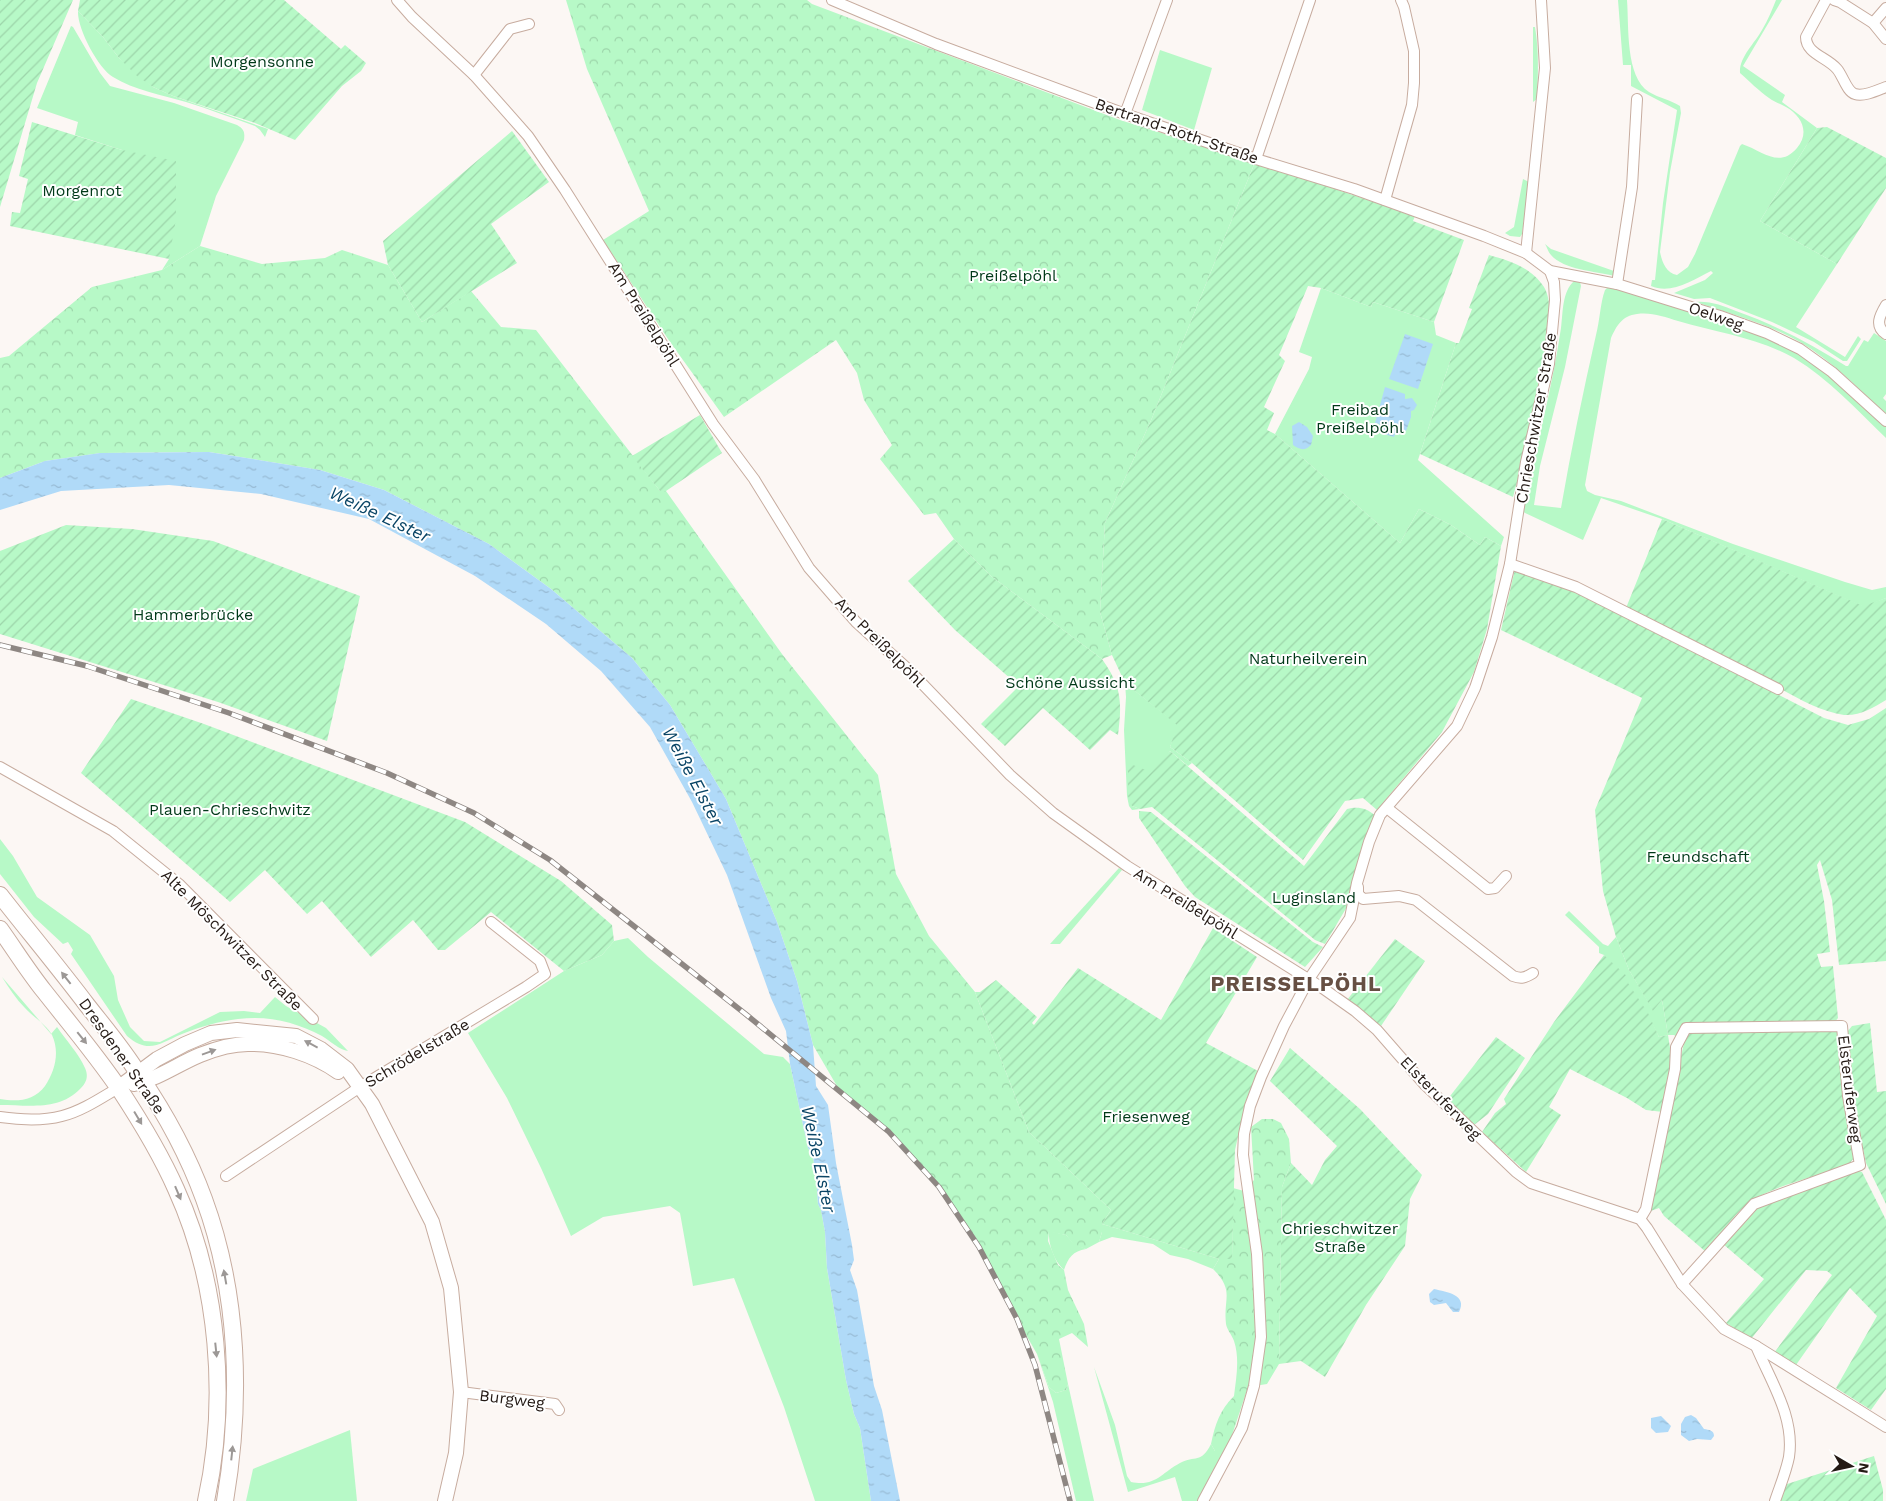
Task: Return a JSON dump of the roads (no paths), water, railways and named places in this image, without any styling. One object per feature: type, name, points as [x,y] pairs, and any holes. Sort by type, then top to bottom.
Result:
[{"type":"main road","name":"Dresdener Straße","points":[[0,895],[116,1040],[141,1077],[166,1118],[191,1167],[209,1215],[222,1264],[231,1324],[236,1399],[234,1432],[225,1501]]},
{"type":"main road","points":[[0,930],[42,990],[92,1051],[118,1088],[156,1149],[177,1190],[192,1230],[209,1300],[217,1367],[218,1401],[214,1452],[206,1501]]},
{"type":"main road","points":[[118,1088],[141,1077],[162,1056],[211,1033],[237,1030],[296,1036],[321,1049],[347,1069],[372,1104],[432,1222],[452,1288],[462,1392],[456,1453],[445,1501]]},
{"type":"street","name":"Bertrand-Roth-Straße","points":[[832,0],[936,44],[1125,114],[1385,200],[1526,253]]},
{"type":"street","points":[[1125,114],[1167,0]]},
{"type":"street","points":[[1256,158],[1310,0]]},
{"type":"street","points":[[1385,200],[1412,105],[1414,83],[1414,51],[1401,0]]},
{"type":"street","points":[[1526,253],[1545,68],[1541,0]]},
{"type":"street","points":[[1826,0],[1806,37],[1806,44],[1838,70],[1851,92],[1863,94],[1886,87]]},
{"type":"street","points":[[1834,0],[1873,23],[1886,39]]},
{"type":"street","name":"Am Preißelpöhl","points":[[403,2],[412,17],[474,75],[528,136],[570,198],[714,424],[754,479],[809,568],[856,622],[910,671],[1010,775],[1053,813],[1127,866],[1309,979]]},
{"type":"street","points":[[1873,23],[1886,8]]},
{"type":"street","points":[[474,75],[510,29],[529,24]]},
{"type":"street","points":[[1617,284],[1632,187],[1638,99]]},
{"type":"street","name":"Oelweg","points":[[1526,253],[1550,271],[1617,284],[1720,316],[1800,348],[1832,372],[1886,421]]},
{"type":"street","name":"Chrieschwitzer Straße","points":[[1203,1501],[1242,1428],[1254,1386],[1261,1337],[1257,1254],[1243,1155],[1244,1134],[1250,1106],[1284,1026],[1309,979],[1350,918],[1369,842],[1380,815],[1457,726],[1475,688],[1492,638],[1510,564],[1526,462],[1549,364],[1555,300],[1554,282],[1550,271]]},
{"type":"street","points":[[1886,305],[1878,318],[1879,326],[1886,334]]},
{"type":"street","points":[[1510,564],[1576,587],[1778,689]]},
{"type":"street","name":"Alte Möschwitzer Straße","points":[[0,767],[113,831],[180,885],[312,1019]]},
{"type":"street","points":[[1387,808],[1488,888],[1495,888],[1506,876]]},
{"type":"street","points":[[1358,883],[1358,894],[1363,899],[1399,896],[1416,900],[1513,976],[1526,978],[1533,974]]},
{"type":"street","name":"Schrödelstraße","points":[[226,1176],[360,1088],[545,974],[540,961],[490,922]]},
{"type":"street","name":"Elsteruferweg","points":[[1309,979],[1355,1011],[1377,1030],[1425,1084],[1516,1172],[1532,1183],[1640,1219],[1646,1209],[1650,1190],[1675,1069],[1676,1047],[1686,1028],[1842,1026],[1848,1096],[1860,1165],[1754,1204],[1682,1284]]},
{"type":"street","points":[[0,1117],[15,1120],[63,1116],[75,1112],[118,1088]]},
{"type":"street","points":[[1640,1219],[1682,1284],[1724,1329],[1756,1346],[1886,1427]]},
{"type":"street","points":[[1756,1346],[1784,1407],[1790,1432],[1786,1470],[1775,1501]]},
{"type":"street","name":"Burgweg","points":[[462,1392],[554,1404],[558,1410]]},
{"type":"water","points":[[1405,334],[1433,344],[1418,389],[1389,379]]},
{"type":"water","points":[[1385,387],[1405,394],[1405,399],[1412,398],[1417,405],[1411,411],[1406,431],[1397,430],[1394,437],[1380,433],[1382,425],[1375,423]]},
{"type":"water","points":[[1299,422],[1307,427],[1313,436],[1311,445],[1305,449],[1300,449],[1293,445],[1292,426]]},
{"type":"water","name":"Weiße Elster","points":[[209,452],[320,470],[384,490],[489,544],[551,589],[632,658],[670,705],[726,799],[777,922],[797,981],[813,1045],[816,1086],[828,1105],[836,1163],[854,1260],[850,1270],[857,1290],[874,1386],[882,1410],[900,1501],[871,1501],[860,1428],[854,1414],[846,1380],[827,1268],[825,1232],[818,1204],[813,1157],[808,1148],[790,1064],[786,1031],[771,998],[727,875],[692,802],[650,727],[601,671],[546,624],[475,576],[369,519],[261,494],[169,485],[61,491],[0,510],[0,478],[45,461],[100,453]]},
{"type":"water","points":[[1434,1289],[1455,1295],[1461,1302],[1459,1312],[1453,1312],[1446,1303],[1434,1305],[1430,1302],[1429,1294]]},
{"type":"water","points":[[1691,1415],[1696,1418],[1704,1429],[1713,1433],[1714,1436],[1711,1440],[1697,1439],[1689,1441],[1681,1435],[1681,1424],[1685,1417]]},
{"type":"water","points":[[1661,1416],[1671,1426],[1668,1432],[1656,1433],[1651,1428],[1651,1418]]},
{"type":"railway","points":[[0,645],[87,666],[229,713],[387,773],[474,813],[550,860],[748,1016],[888,1131],[939,1187],[979,1247],[1017,1319],[1035,1365],[1070,1501]]},
{"type":"district","name":"PREISSELPÖHL","points":[[1296,983]]},
{"type":"park label","name":"Morgensonne","points":[[262,61]]},
{"type":"park label","name":"Morgenrot","points":[[82,190]]},
{"type":"park label","name":"Preißelpöhl","points":[[1013,275]]},
{"type":"park label","name":"Freibad Preißelpöhl","points":[[1360,418]]},
{"type":"park label","name":"Hammerbrücke","points":[[193,614]]},
{"type":"park label","name":"Naturheilverein","points":[[1308,658]]},
{"type":"park label","name":"Schöne Aussicht","points":[[1070,682]]},
{"type":"park label","name":"Plauen-Chrieschwitz","points":[[230,809]]},
{"type":"park label","name":"Freundschaft","points":[[1698,856]]},
{"type":"park label","name":"Luginsland","points":[[1314,897]]},
{"type":"park label","name":"Friesenweg","points":[[1146,1116]]}]
